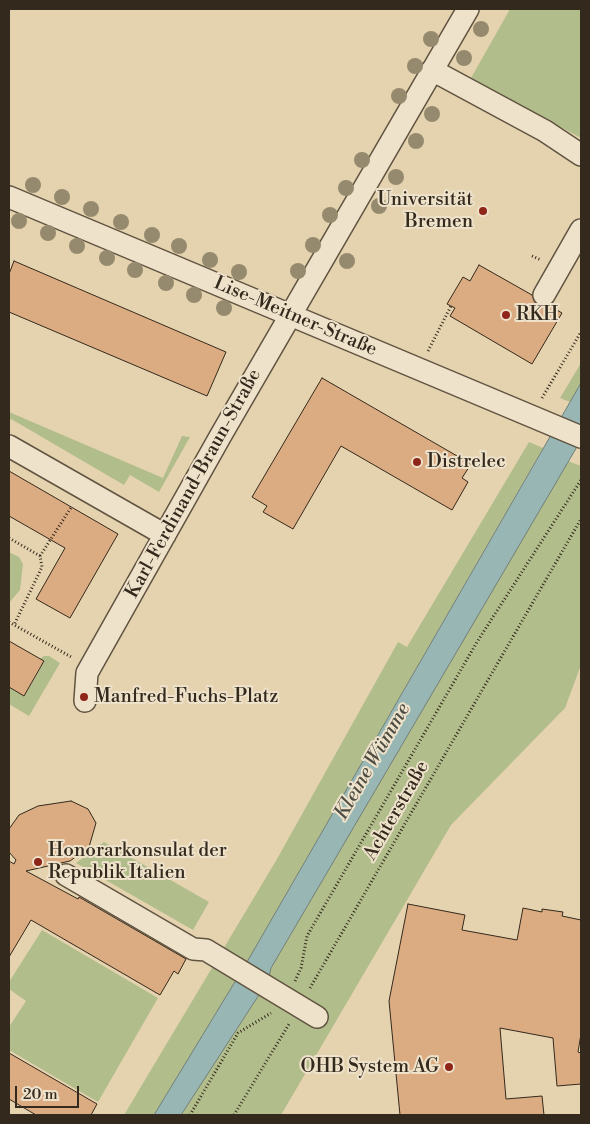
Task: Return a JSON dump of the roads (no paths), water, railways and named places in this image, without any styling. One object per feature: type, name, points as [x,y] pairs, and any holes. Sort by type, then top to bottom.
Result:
[{"type":"street","name":"Karl-Ferdinand-Braun-Straße","points":[[85,701],[88,673],[290,315],[468,9]]},
{"type":"street","points":[[432,70],[545,131],[581,155]]},
{"type":"street","name":"Lise-Meitner-Straße","points":[[9,197],[581,437]]},
{"type":"street","points":[[544,295],[581,230]]},
{"type":"street","points":[[9,446],[165,534]]},
{"type":"street","points":[[66,875],[193,949],[206,950],[301,1008]]},
{"type":"water","name":"Kleine Wümme","points":[[581,383],[581,440],[271,968],[268,981],[181,1115],[154,1115],[247,962]]},
{"type":"place","name":"Universität Bremen","points":[[483,211]]},
{"type":"place","name":"RKH","points":[[506,315]]},
{"type":"place","name":"Distrelec","points":[[417,462]]},
{"type":"place","name":"Manfred-Fuchs-Platz","points":[[84,697]]},
{"type":"place","name":"Honorarkonsulat der Republik Italien","points":[[38,862]]},
{"type":"place","name":"OHB System AG","points":[[449,1067]]}]
